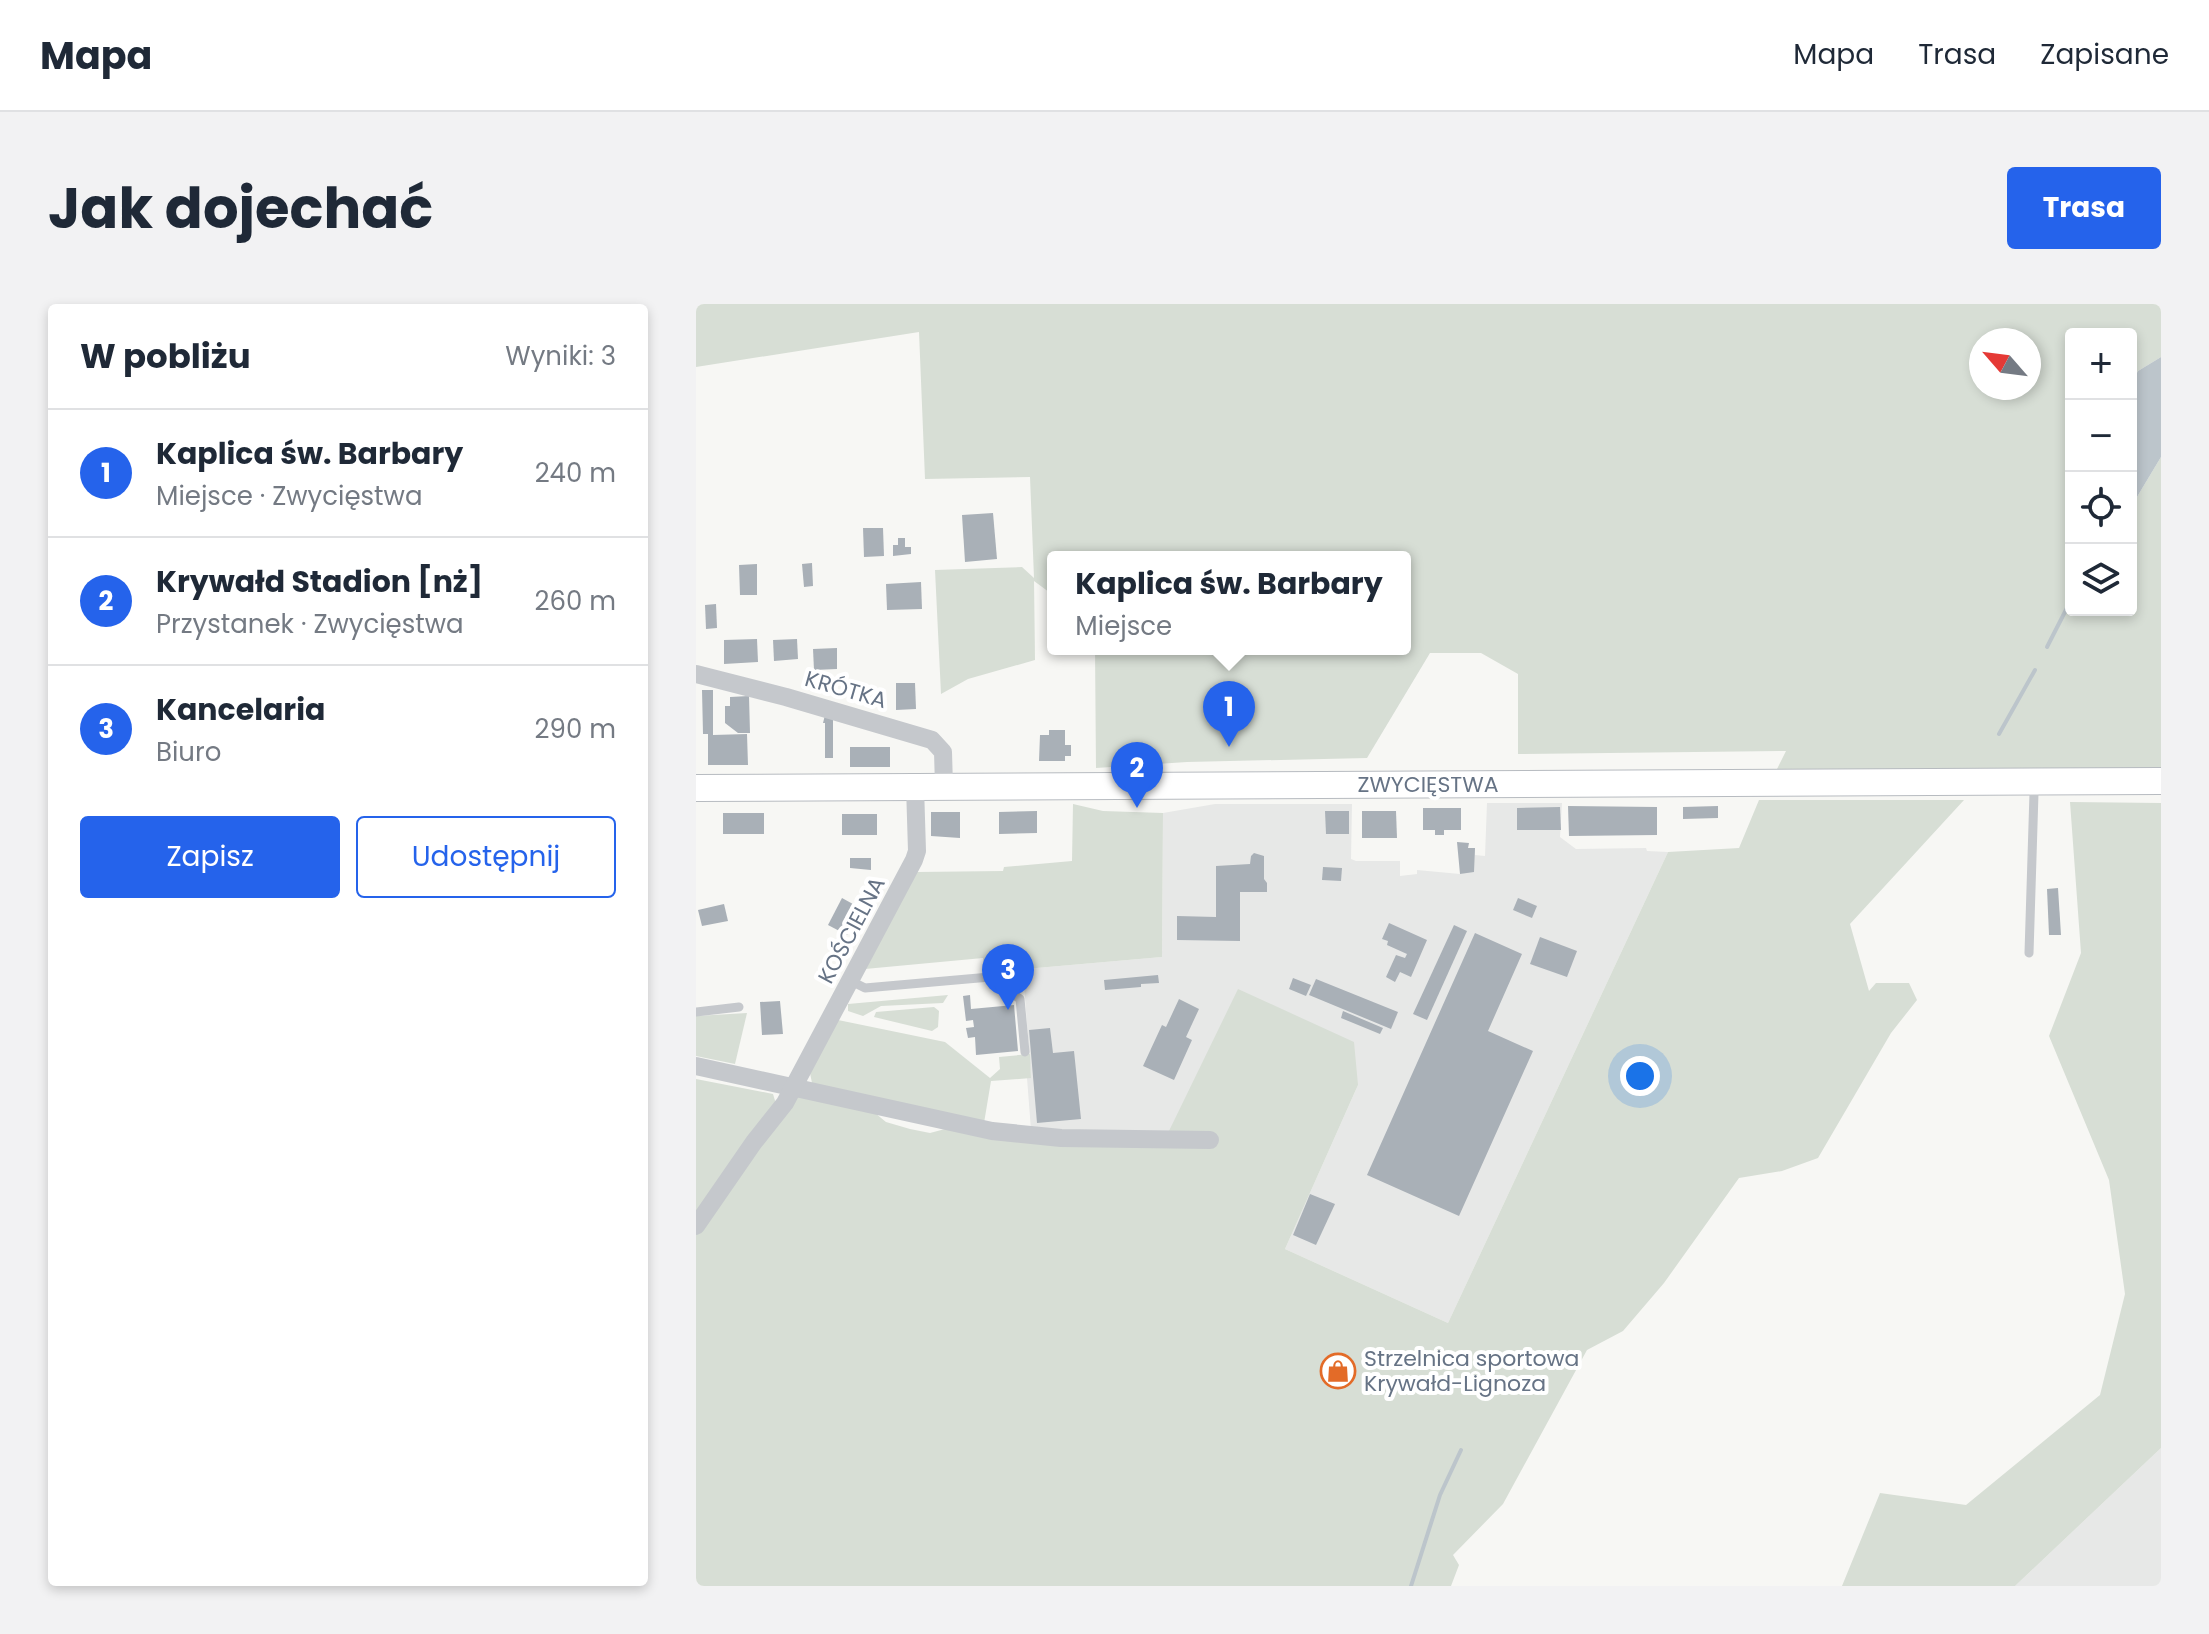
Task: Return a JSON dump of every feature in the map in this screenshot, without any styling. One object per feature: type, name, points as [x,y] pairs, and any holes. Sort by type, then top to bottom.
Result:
[{"type":"main road","name":"ZWYCIĘSTWA","points":[[696,788],[2161,781]]},
{"type":"street","name":"KRÓTKA","points":[[696,674],[926,737],[939,745],[944,754],[944,786]]},
{"type":"street","name":"KOŚCIELNA","points":[[696,1226],[754,1142],[784,1105],[916,855],[915,786]]},
{"type":"street","points":[[696,1066],[992,1131],[1061,1138],[1210,1140]]},
{"type":"lane","points":[[2029,953],[2034,793],[2030,782]]},
{"type":"lane","points":[[851,981],[865,988],[990,977],[1020,999],[1025,1052]]},
{"type":"lane","points":[[696,1012],[739,1007]]},
{"type":"shaded area","points":[[696,304],[2161,304],[2161,357],[2137,373],[2137,328],[2065,328],[2065,616],[2137,616],[2137,497],[2161,457],[2161,771],[1774,775],[1786,751],[1518,754],[1518,674],[1481,653],[1430,653],[1367,758],[1187,762],[1096,768],[1095,655],[1411,655],[1411,551],[1047,551],[1047,591],[1034,581],[1035,660],[968,679],[941,694],[935,570],[1022,567],[1034,578],[1030,477],[925,479],[919,332],[696,367]]},
{"type":"shaded area","points":[[2161,357],[2161,457],[2137,497],[2137,373]]},
{"type":"shaded area","points":[[1759,800],[1964,800],[1850,924],[1869,991],[1876,983],[1909,983],[1917,1000],[1891,1033],[1818,1158],[1782,1171],[1739,1178],[1664,1283],[1623,1331],[1587,1350],[1503,1504],[1453,1555],[1459,1565],[1451,1586],[696,1586],[696,1235],[796,1096],[875,1113],[886,1122],[930,1133],[945,1129],[1168,1133],[1238,989],[1354,1042],[1358,1085],[1285,1249],[1448,1323],[1668,852],[1739,848]]},
{"type":"shaded area","points":[[2070,802],[2161,803],[2161,1448],[2015,1586],[1842,1586],[1880,1493],[1966,1505],[2100,1395],[2125,1294],[2109,1180],[2049,1036],[2081,953]]},
{"type":"shaded area","points":[[1487,803],[1562,803],[1560,837],[1576,849],[1646,848],[1647,851],[1668,852],[1448,1323],[1285,1249],[1358,1085],[1168,1133],[1031,1130],[1025,969],[1162,957],[1163,813],[1215,804],[1352,804],[1351,859],[1400,861],[1400,876],[1417,874],[1417,870],[1467,872],[1468,848],[1475,848],[1475,855],[1485,856]]},
{"type":"shaded area","points":[[1073,804],[1103,811],[1163,813],[1162,957],[1025,969],[1024,984],[1012,988],[997,978],[1006,966],[995,976],[995,971],[989,971],[989,966],[984,966],[983,958],[865,969],[917,872],[1003,871],[1004,867],[1072,861]]},
{"type":"shaded area","points":[[948,995],[943,1003],[881,1006],[863,1016],[848,1011],[848,1004]]},
{"type":"shaded area","points":[[934,1007],[939,1011],[938,1027],[932,1031],[874,1017],[876,1012]]},
{"type":"shaded area","points":[[747,1013],[735,1064],[696,1056],[696,1016]]},
{"type":"shaded area","points":[[838,1020],[945,1042],[990,1078],[1000,1069],[999,1057],[1030,1054],[1031,1078],[991,1081],[984,1123],[812,1083],[810,1073]]},
{"type":"shaded area","points":[[696,1079],[773,1094],[776,1104],[696,1219]]},
{"type":"shaded area","points":[[2161,1448],[2161,1586],[2015,1586]]},
{"type":"building","points":[[993,513],[997,559],[965,562],[962,515]]},
{"type":"building","points":[[863,528],[883,528],[884,556],[864,557]]},
{"type":"building","points":[[898,538],[905,538],[905,547],[911,547],[911,554],[893,556],[893,545],[898,545]]},
{"type":"building","points":[[812,563],[813,586],[804,587],[802,564]]},
{"type":"building","points":[[757,564],[757,595],[740,595],[739,565]]},
{"type":"building","points":[[921,582],[922,609],[887,610],[886,584]]},
{"type":"building","points":[[716,604],[717,628],[706,629],[705,605]]},
{"type":"building","points":[[757,639],[758,662],[724,664],[724,640]]},
{"type":"building","points":[[797,639],[798,659],[774,661],[773,640]]},
{"type":"building","points":[[837,648],[837,669],[814,670],[813,649]]},
{"type":"building","points":[[896,683],[915,683],[916,709],[896,710]]},
{"type":"building","points":[[702,690],[713,690],[713,735],[747,734],[748,765],[708,765],[708,734],[703,734]]},
{"type":"building","points":[[749,696],[750,733],[738,733],[725,723],[725,706],[730,706],[730,697]]},
{"type":"building","points":[[825,715],[833,718],[833,758],[825,758]]},
{"type":"building","points":[[1049,730],[1065,730],[1065,745],[1071,745],[1071,756],[1065,756],[1065,761],[1039,761],[1040,735],[1049,735]]},
{"type":"building","points":[[850,747],[890,747],[890,767],[850,767]]},
{"type":"building","points":[[1568,806],[1657,807],[1657,835],[1569,836]]},
{"type":"building","points":[[1718,806],[1718,818],[1683,819],[1683,807]]},
{"type":"building","points":[[1560,807],[1561,830],[1517,830],[1517,808]]},
{"type":"building","points":[[1423,808],[1461,808],[1461,830],[1444,830],[1444,835],[1435,835],[1435,830],[1423,830]]},
{"type":"building","points":[[1037,811],[1037,833],[999,834],[999,812]]},
{"type":"building","points":[[1325,811],[1349,811],[1349,834],[1326,834]]},
{"type":"building","points":[[1362,811],[1396,811],[1397,838],[1362,838]]},
{"type":"building","points":[[931,812],[960,812],[960,838],[931,836]]},
{"type":"building","points":[[723,813],[764,813],[764,834],[723,834]]},
{"type":"building","points":[[842,814],[877,814],[877,835],[842,835]]},
{"type":"building","points":[[1457,842],[1469,843],[1468,848],[1475,848],[1474,872],[1460,874]]},
{"type":"building","points":[[1254,853],[1264,856],[1267,892],[1240,892],[1240,941],[1177,940],[1177,916],[1216,917],[1216,866],[1250,864]]},
{"type":"building","points":[[850,858],[871,858],[871,870],[850,868]]},
{"type":"building","points":[[1323,867],[1342,868],[1341,881],[1322,880]]},
{"type":"building","points":[[2058,888],[2061,935],[2049,935],[2047,889]]},
{"type":"building","points":[[842,898],[862,909],[847,935],[828,925]]},
{"type":"building","points":[[1518,898],[1537,906],[1532,918],[1513,910]]},
{"type":"building","points":[[724,904],[728,921],[702,926],[698,910]]},
{"type":"building","points":[[1389,923],[1427,940],[1411,977],[1400,972],[1395,982],[1386,977],[1396,955],[1405,958],[1407,954],[1387,945],[1388,941],[1382,939]]},
{"type":"building","points":[[1454,925],[1467,931],[1427,1020],[1413,1014]]},
{"type":"building","points":[[1475,933],[1522,954],[1488,1031],[1533,1051],[1459,1216],[1367,1175]]},
{"type":"building","points":[[1540,937],[1577,951],[1567,977],[1530,964]]},
{"type":"building","points":[[1158,975],[1159,983],[1105,990],[1104,980]]},
{"type":"building","points":[[1293,978],[1311,985],[1306,996],[1289,989]]},
{"type":"building","points":[[1316,979],[1398,1012],[1391,1029],[1309,995]]},
{"type":"building","points":[[970,995],[971,1009],[1014,1005],[1018,1051],[976,1055],[975,1037],[968,1038],[966,1028],[974,1027],[973,1020],[966,1021],[963,996]]},
{"type":"building","points":[[1179,999],[1199,1009],[1186,1037],[1192,1040],[1174,1080],[1143,1066],[1162,1025],[1166,1027]]},
{"type":"building","points":[[780,1001],[783,1034],[762,1035],[760,1002]]},
{"type":"building","points":[[1343,1011],[1383,1028],[1380,1034],[1341,1018]]},
{"type":"building","points":[[1050,1028],[1053,1053],[1074,1051],[1081,1119],[1037,1123],[1029,1030]]},
{"type":"building","points":[[1310,1194],[1335,1204],[1316,1245],[1293,1235]]},
{"type":"waterway","points":[[2047,647],[2065,612]]},
{"type":"waterway","points":[[1999,734],[2035,670]]},
{"type":"waterway","points":[[1411,1586],[1440,1495],[1461,1450]]},
{"type":"place","name":"Kaplica św. Barbary","points":[[1229,747]]},
{"type":"place","name":"Krywałd Stadion [nż]","points":[[1137,808]]},
{"type":"place","name":"Kancelaria","points":[[1008,1010]]},
{"type":"place","name":"Strzelnica sportowa Krywałd-Lignoza","points":[[1338,1371]]}]
